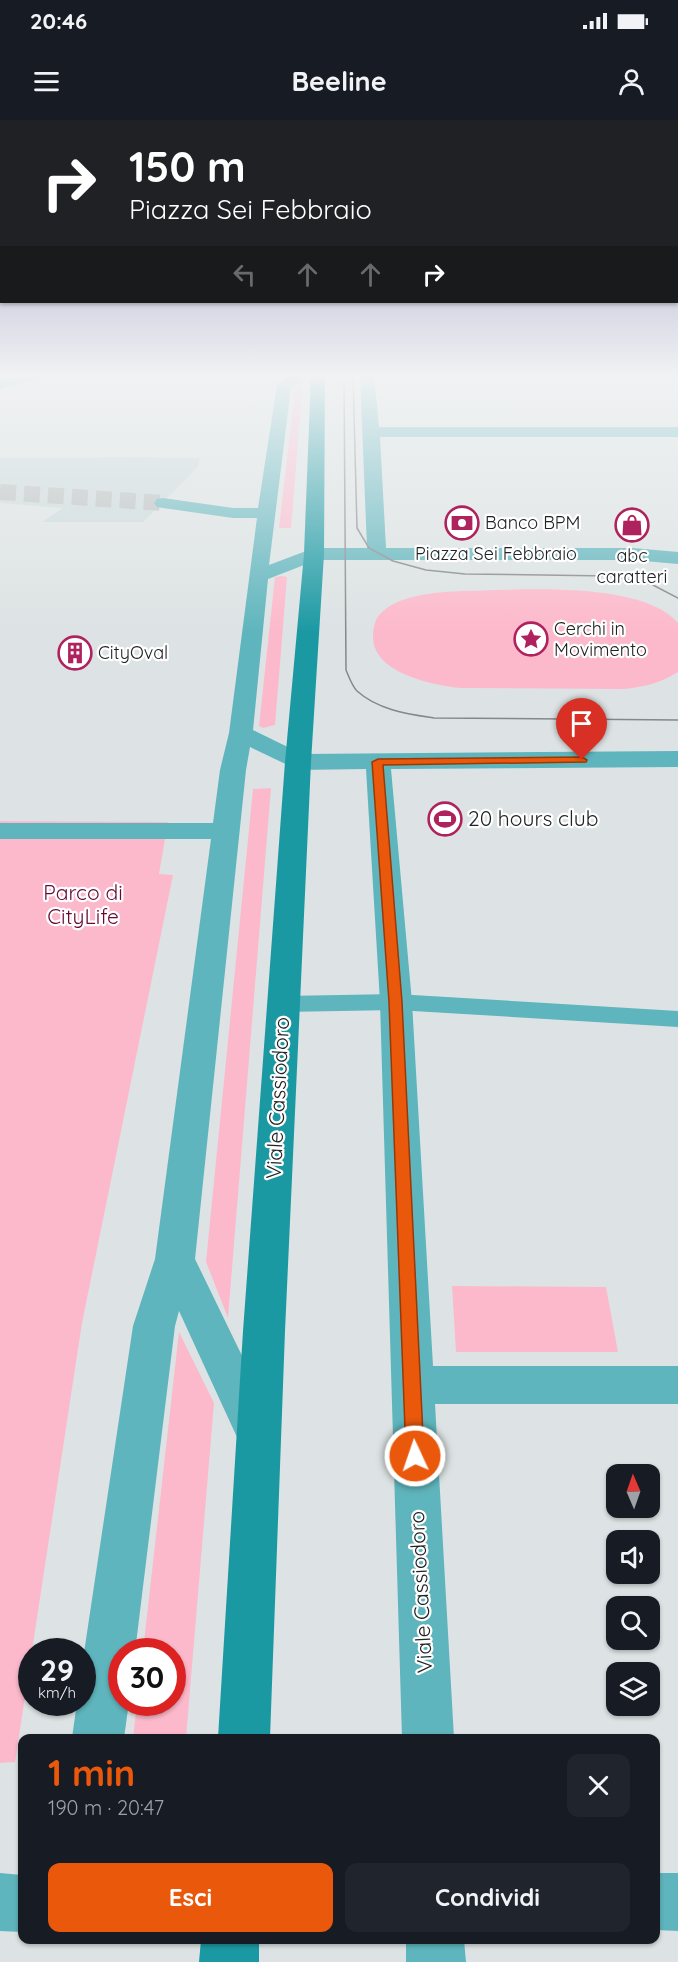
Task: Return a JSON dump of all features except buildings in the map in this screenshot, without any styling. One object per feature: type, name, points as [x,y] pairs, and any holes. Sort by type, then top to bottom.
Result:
[{"type":"main road","points":[[298,762],[314,554],[316,460]]},
{"type":"main road","name":"Viale Cassiodoro","points":[[244,1734],[258,1434],[298,762]]},
{"type":"main road","points":[[229,1962],[230,1944]]},
{"type":"street","points":[[99,1734],[154,1326],[176,1259],[227,819],[241,733],[258,576],[275,460]]},
{"type":"street","points":[[373,460],[376,554]]},
{"type":"street","points":[[163,504],[233,513],[268,513]]},
{"type":"street","name":"Piazza Sei Febbraio","points":[[258,576],[314,554],[633,554],[678,558]]},
{"type":"street","points":[[241,733],[298,762],[678,759]]},
{"type":"street","name":"Viale Cassiodoro","points":[[378,762],[396,1002],[428,1734]]},
{"type":"street","points":[[0,831],[227,819]]},
{"type":"street","name":"Viale Cassiodoro","points":[[176,1259],[258,1434]]},
{"type":"street","points":[[412,1385],[678,1385]]},
{"type":"street","points":[[0,1902],[18,1903]]},
{"type":"street","points":[[660,1902],[678,1902]]},
{"type":"street","points":[[435,1944],[436,1962]]},
{"type":"lane","points":[[284,1004],[396,1002],[678,1019]]},
{"type":"shaded area","points":[[0,460],[200,460],[198,467],[143,522],[42,522],[63,508],[0,503]]},
{"type":"green space","points":[[287,460],[296,460],[291,528],[279,528]]},
{"type":"green space","points":[[275,577],[287,577],[275,725],[263,728],[259,726]]},
{"type":"green space","points":[[577,590],[637,600],[661,609],[678,623],[678,672],[652,684],[624,689],[461,688],[435,684],[406,675],[382,659],[375,649],[373,636],[377,619],[388,607],[419,595],[464,591]]},
{"type":"green space","points":[[271,788],[228,1318],[206,1262],[253,789]]},
{"type":"green space","name":"Parco di CityLife","points":[[0,821],[168,822],[159,874],[173,875],[82,1323],[34,1638],[18,1638],[18,1716],[22,1716],[15,1762],[0,1763]]},
{"type":"green space","points":[[452,1286],[606,1287],[618,1352],[456,1352]]},
{"type":"green space","points":[[179,1332],[214,1403],[186,1734],[133,1734],[136,1716],[186,1716],[186,1638],[144,1638]]},
{"type":"tunnel","points":[[0,492],[163,503]]},
{"type":"tram line","points":[[345,460],[346,670],[357,691],[384,707],[434,718],[678,720]]},
{"type":"tram line","points":[[355,460],[357,528],[369,548],[393,561],[426,570],[465,574],[610,576],[651,584],[678,598]]},
{"type":"place","name":"Banco BPM","points":[[462,523]]},
{"type":"place","name":"abc caratteri","points":[[632,525]]},
{"type":"place","name":"Cerchi in Movimento","points":[[531,639]]},
{"type":"place","name":"CityOval","points":[[75,653]]},
{"type":"place","name":"20 hours club","points":[[445,819]]},
{"type":"route","points":[[415,1456],[396,1002],[378,762],[582,760]]}]
